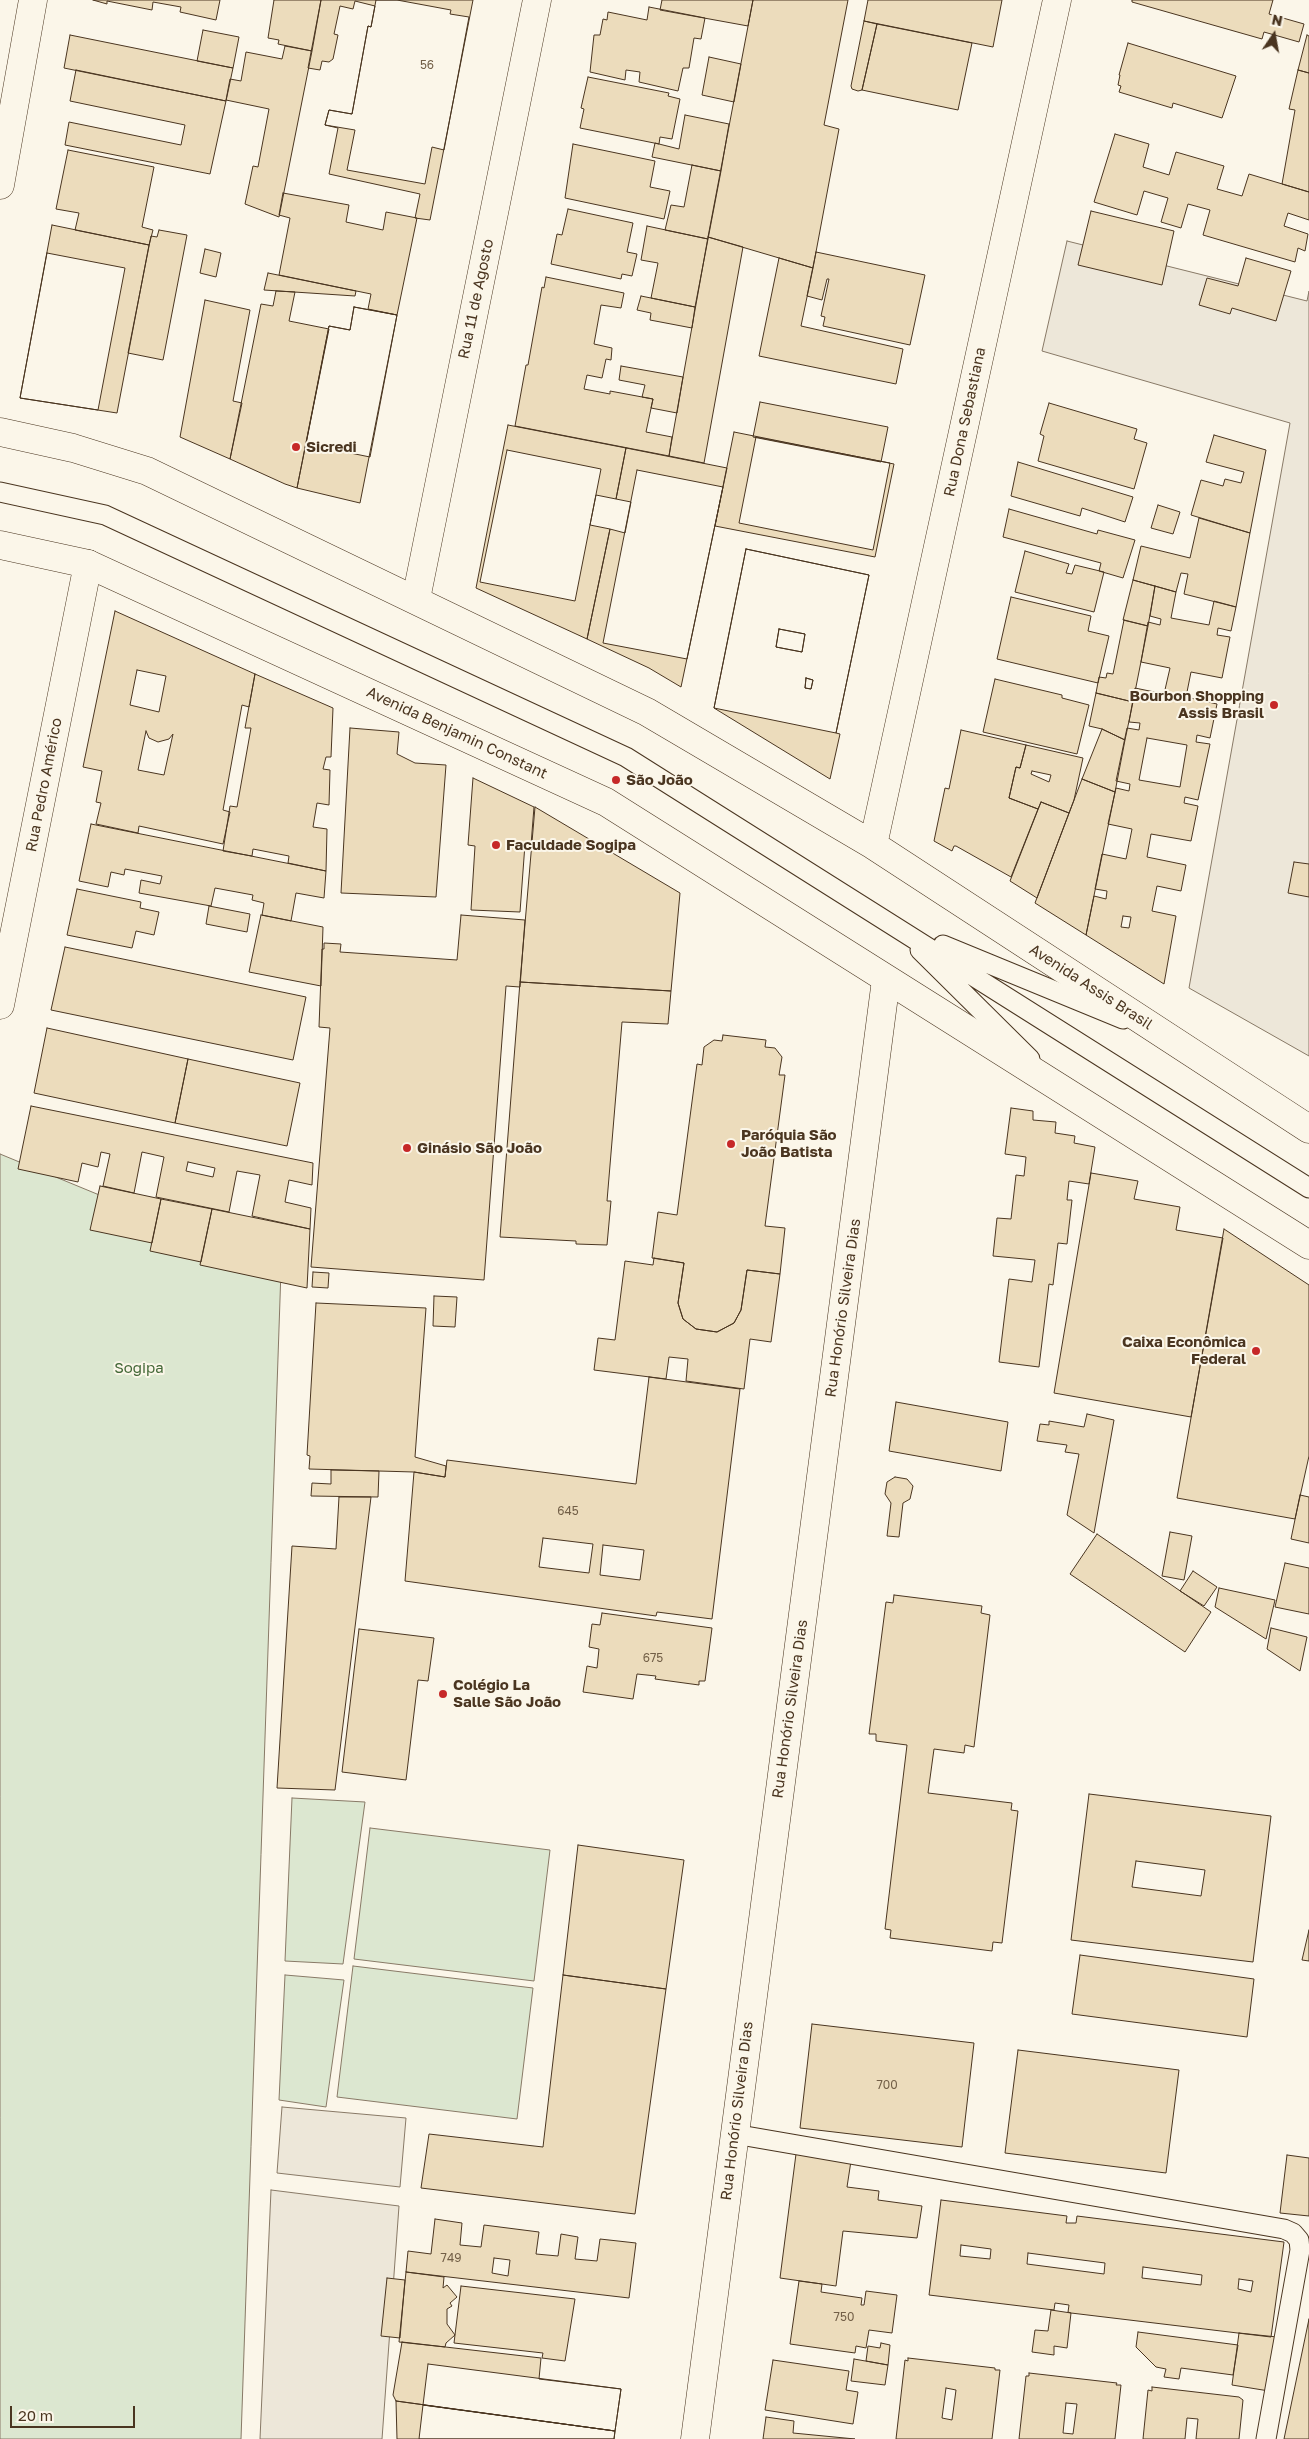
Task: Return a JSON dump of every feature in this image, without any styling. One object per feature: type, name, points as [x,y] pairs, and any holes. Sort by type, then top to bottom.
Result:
[{"type":"street","points":[[0,185],[33,0]]},
{"type":"street","name":"Rua 11 de Agosto","points":[[416,599],[537,0]]},
{"type":"street","name":"Rua Dona Sebastiana","points":[[873,845],[1057,0]]},
{"type":"street","points":[[0,432],[73,448],[147,471],[647,712],[873,845]]},
{"type":"street","name":"Avenida Benjamin Constant","points":[[0,545],[88,564],[606,802],[886,980]]},
{"type":"street","name":"Rua Pedro Américo","points":[[0,1005],[88,564]]},
{"type":"street","name":"Avenida Assis Brasil","points":[[873,845],[1309,1129]]},
{"type":"street","points":[[886,980],[1309,1245]]},
{"type":"street","name":"Rua Honório Silveira Dias","points":[[695,2439],[886,980]]},
{"type":"lane","points":[[0,492],[105,515],[626,757],[1309,1188]]},
{"type":"lane","points":[[896,926],[1164,1035]]},
{"type":"lane","points":[[896,926],[1060,1089]]},
{"type":"lane","points":[[734,2134],[1275,2227],[1294,2233],[1299,2240],[1300,2250],[1266,2439]]},
{"type":"green space","name":"Sogipa","points":[[0,1154],[281,1270],[241,2439],[0,2439]]},
{"type":"green space","points":[[292,1798],[365,1802],[343,1964],[285,1961]]},
{"type":"green space","points":[[370,1828],[550,1850],[534,1981],[354,1959]]},
{"type":"green space","points":[[353,1966],[533,1988],[517,2119],[337,2097]]},
{"type":"green space","points":[[285,1975],[344,1980],[326,2107],[279,2100]]},
{"type":"shaded area","name":"Bourbon Shopping Assis Brasil","points":[[1067,241],[1307,301],[1309,291],[1309,1056],[1189,988],[1290,423],[1042,351]]},
{"type":"shaded area","points":[[282,2107],[406,2118],[400,2187],[277,2173]]},
{"type":"shaded area","points":[[271,2190],[399,2206],[382,2439],[260,2439]]},
{"type":"building","points":[[93,0],[220,0],[216,20],[180,12],[181,7],[153,2],[152,10],[107,1],[107,4]]},
{"type":"building","points":[[274,0],[321,0],[312,51],[278,44],[279,40],[268,38]]},
{"type":"building","points":[[321,0],[473,0],[430,220],[415,218],[420,194],[329,174],[338,128],[325,125],[329,110],[352,114],[368,26],[371,27],[375,6],[355,1],[353,9],[340,6],[334,34],[338,35],[333,59],[329,62],[322,61],[320,70],[308,68]]},
{"type":"building","points":[[376,0],[397,0],[451,10],[450,14],[469,17],[444,150],[432,147],[425,184],[347,170],[355,130],[325,125],[329,110],[352,114],[368,26],[371,27]]},
{"type":"building","points":[[662,0],[753,0],[748,26],[660,10]]},
{"type":"building","points":[[753,0],[848,0],[824,125],[839,129],[813,268],[708,237]]},
{"type":"building","points":[[868,0],[1002,0],[993,47],[864,21]]},
{"type":"building","points":[[1132,0],[1273,0],[1269,14],[1304,24],[1299,42],[1264,32],[1262,39],[1132,2]]},
{"type":"building","points":[[649,7],[705,18],[701,39],[694,38],[689,68],[683,68],[678,91],[639,82],[640,72],[626,70],[625,80],[590,72],[594,35],[600,35],[603,19],[607,20],[608,12],[647,20]]},
{"type":"building","points":[[864,21],[877,24],[862,90],[858,91],[852,89],[851,86]]},
{"type":"building","points":[[877,24],[972,43],[958,110],[862,90]]},
{"type":"building","points":[[203,30],[239,37],[233,68],[197,61]]},
{"type":"building","points":[[70,35],[233,68],[226,101],[64,68]]},
{"type":"building","points":[[1307,35],[1309,36],[1309,73],[1298,70]]},
{"type":"building","points":[[1128,43],[1236,76],[1222,118],[1173,103],[1172,108],[1119,92],[1121,86],[1118,85],[1119,75]]},
{"type":"building","points":[[285,46],[312,51],[279,217],[245,204],[253,166],[258,167],[269,109],[226,100],[230,79],[241,81],[246,52],[282,59]]},
{"type":"building","points":[[709,57],[741,64],[734,102],[702,95]]},
{"type":"building","points":[[76,70],[226,101],[210,174],[65,145],[69,122],[181,145],[185,125],[70,101]]},
{"type":"building","points":[[1298,70],[1309,73],[1309,192],[1282,184],[1295,110],[1289,109]]},
{"type":"building","points":[[588,77],[669,93],[668,96],[680,99],[672,139],[660,137],[659,144],[580,128],[584,109],[581,108]]},
{"type":"building","points":[[685,115],[729,124],[721,171],[652,157],[655,143],[679,149]]},
{"type":"building","points":[[1115,134],[1149,144],[1143,167],[1169,175],[1176,152],[1224,166],[1217,189],[1242,196],[1249,174],[1309,192],[1309,220],[1288,213],[1284,226],[1308,234],[1305,251],[1298,248],[1295,262],[1203,235],[1210,210],[1188,204],[1181,228],[1161,222],[1168,198],[1144,191],[1137,215],[1094,202]]},
{"type":"building","points":[[573,144],[655,161],[650,187],[670,191],[664,219],[565,198]]},
{"type":"building","points":[[68,150],[154,167],[142,227],[153,230],[149,245],[75,230],[79,213],[56,209]]},
{"type":"building","points":[[692,165],[721,171],[708,239],[665,230],[671,205],[684,207]]},
{"type":"building","points":[[283,193],[349,205],[346,222],[383,230],[386,212],[417,218],[397,315],[368,309],[371,294],[279,275],[290,218],[279,215]]},
{"type":"building","points":[[568,209],[633,223],[627,252],[637,254],[632,276],[622,274],[621,279],[551,264],[557,234],[562,235]]},
{"type":"building","points":[[1091,211],[1174,231],[1162,285],[1078,265]]},
{"type":"building","points":[[52,225],[149,245],[117,413],[20,398]]},
{"type":"building","points":[[647,226],[708,239],[695,307],[651,298],[658,263],[641,260]]},
{"type":"building","points":[[159,230],[187,235],[163,360],[128,353],[151,236],[157,237]]},
{"type":"building","points":[[708,237],[743,247],[704,463],[669,456]]},
{"type":"building","points":[[205,249],[221,253],[216,277],[200,273]]},
{"type":"building","points":[[816,252],[925,275],[910,345],[823,326],[825,317],[821,316],[829,279],[827,279],[822,300],[807,296]]},
{"type":"building","points":[[47,253],[125,268],[98,410],[20,398]]},
{"type":"building","points":[[779,258],[813,268],[801,326],[903,349],[896,384],[759,356]]},
{"type":"building","points":[[1246,258],[1291,271],[1276,321],[1232,308],[1230,314],[1199,305],[1207,278],[1238,286]]},
{"type":"building","points":[[268,273],[356,291],[355,296],[264,290]]},
{"type":"building","points":[[546,277],[624,293],[621,308],[601,305],[594,344],[612,348],[611,360],[606,359],[602,378],[587,375],[584,389],[610,394],[610,391],[653,399],[646,432],[672,437],[669,456],[515,426],[542,287],[544,288]]},
{"type":"building","points":[[276,291],[295,292],[289,321],[329,329],[297,488],[230,459],[261,304],[273,306]]},
{"type":"building","points":[[641,296],[695,307],[692,328],[650,320],[651,313],[637,310]]},
{"type":"building","points":[[205,300],[250,310],[233,401],[242,403],[230,459],[180,437]]},
{"type":"building","points":[[354,307],[397,315],[360,503],[297,488],[329,326],[350,330]]},
{"type":"building","points":[[354,307],[397,315],[370,457],[306,444],[329,326],[350,330]]},
{"type":"building","points":[[621,366],[683,377],[677,413],[651,408],[653,399],[642,397],[645,385],[619,380]]},
{"type":"building","points":[[760,402],[888,427],[881,462],[753,437]]},
{"type":"building","points":[[1049,403],[1137,429],[1134,439],[1147,443],[1134,489],[1038,461],[1044,436],[1040,434]]},
{"type":"building","points":[[508,425],[626,448],[616,499],[596,495],[590,525],[610,529],[587,639],[476,588]]},
{"type":"building","points":[[734,432],[894,464],[875,557],[715,526]]},
{"type":"building","points":[[1214,435],[1266,450],[1250,533],[1191,515],[1201,480],[1223,486],[1225,479],[1241,483],[1244,472],[1206,462]]},
{"type":"building","points":[[756,437],[890,463],[873,550],[739,523]]},
{"type":"building","points":[[626,448],[727,468],[681,687],[649,668],[587,639],[610,529],[625,533],[631,502],[616,499]]},
{"type":"building","points":[[507,450],[601,469],[575,601],[480,582]]},
{"type":"building","points":[[1018,462],[1133,497],[1125,522],[1082,508],[1080,516],[1011,496]]},
{"type":"building","points":[[637,470],[723,487],[687,659],[603,643]]},
{"type":"building","points":[[1158,505],[1180,512],[1173,534],[1151,528]]},
{"type":"building","points":[[1009,509],[1097,534],[1098,530],[1135,540],[1123,578],[1099,571],[1101,563],[1003,537]]},
{"type":"building","points":[[1199,518],[1250,533],[1236,607],[1184,594],[1188,574],[1181,573],[1176,592],[1133,580],[1141,546],[1190,558]]},
{"type":"building","points":[[746,549],[869,575],[836,733],[840,734],[830,779],[714,708]],"holes":[[[779,629],[805,634],[802,652],[776,647]],[[806,678],[813,680],[811,689],[805,688]]]},
{"type":"building","points":[[746,549],[869,575],[836,733],[714,708]],"holes":[[[779,629],[805,634],[802,652],[776,647]],[[806,678],[813,680],[811,689],[805,688]]]},
{"type":"building","points":[[1025,551],[1069,564],[1066,573],[1072,574],[1075,565],[1104,572],[1094,612],[1015,592]]},
{"type":"building","points":[[1133,580],[1155,586],[1148,626],[1123,620]]},
{"type":"building","points":[[1155,586],[1176,592],[1171,618],[1209,625],[1214,601],[1236,607],[1231,631],[1218,628],[1217,635],[1230,637],[1222,678],[1191,672],[1186,697],[1217,704],[1210,738],[1197,735],[1196,742],[1210,744],[1198,800],[1185,797],[1184,803],[1198,806],[1191,841],[1151,834],[1147,857],[1186,865],[1181,891],[1157,886],[1152,911],[1176,916],[1164,984],[1086,935],[1094,896],[1106,899],[1107,891],[1095,889],[1102,854],[1126,859],[1132,829],[1108,824],[1116,788],[1129,791],[1130,784],[1116,781],[1127,728],[1139,730],[1140,723],[1129,722],[1135,688],[1164,694],[1170,668],[1141,662],[1148,622],[1160,625],[1161,619],[1150,616]],"holes":[[[1147,738],[1187,745],[1180,787],[1139,780]],[[1123,916],[1131,917],[1129,928],[1121,927]]]},
{"type":"building","points":[[1011,597],[1091,616],[1088,631],[1109,636],[1098,683],[997,659]]},
{"type":"building","points":[[115,611],[255,674],[249,707],[242,705],[223,810],[230,812],[223,844],[139,826],[138,833],[96,824],[101,803],[96,802],[102,771],[83,767]],"holes":[[[137,670],[166,676],[159,712],[130,705]],[[146,731],[149,738],[158,742],[169,739],[173,734],[164,775],[138,770]]]},
{"type":"building","points":[[1124,620],[1148,626],[1133,702],[1096,693],[1099,677],[1106,678],[1107,673],[1113,674]]},
{"type":"building","points":[[255,674],[333,708],[331,757],[326,757],[323,769],[330,770],[329,805],[317,803],[313,827],[327,829],[326,871],[288,863],[289,856],[253,849],[252,856],[223,851],[230,806],[237,807],[251,728],[245,728]]},
{"type":"building","points":[[995,679],[1062,695],[1062,698],[1089,705],[1077,754],[983,732]]},
{"type":"building","points":[[1096,693],[1133,702],[1125,740],[1102,729],[1089,726]]},
{"type":"building","points":[[350,728],[399,732],[397,754],[415,763],[446,765],[436,897],[341,893]]},
{"type":"building","points":[[1102,729],[1125,740],[1115,792],[1082,779]]},
{"type":"building","points":[[961,730],[1026,745],[1020,768],[1016,767],[1009,798],[1038,809],[1011,877],[956,846],[954,846],[952,851],[934,841],[945,788],[949,789]]},
{"type":"building","points":[[1026,745],[1083,758],[1074,800],[1069,813],[1041,802],[1038,809],[1009,798],[1016,767],[1020,768]],"holes":[[[1032,771],[1051,775],[1049,782],[1031,774]]]},
{"type":"building","name":"Faculdade Sogipa","points":[[473,778],[534,807],[531,845],[525,844],[520,912],[471,910],[475,846],[468,845]]},
{"type":"building","points":[[1082,779],[1115,792],[1086,935],[1035,903]]},
{"type":"building","points":[[1041,802],[1069,813],[1037,898],[1010,881]]},
{"type":"building","points":[[535,807],[680,893],[671,991],[520,982]]},
{"type":"building","points":[[91,824],[326,871],[324,898],[296,893],[291,921],[262,915],[264,903],[252,900],[253,895],[215,888],[211,906],[139,893],[141,880],[160,884],[162,876],[125,869],[124,875],[111,872],[108,887],[79,881]]},
{"type":"building","points":[[1294,862],[1309,864],[1309,897],[1288,893]]},
{"type":"building","points":[[77,889],[141,902],[140,908],[159,912],[154,935],[136,931],[132,948],[67,935]]},
{"type":"building","points":[[209,906],[250,914],[247,932],[206,924]]},
{"type":"building","points":[[261,915],[323,927],[321,986],[249,972]]},
{"type":"building","name":"Ginásio São João","points":[[461,915],[525,920],[520,987],[506,986],[484,1280],[311,1267],[330,1028],[319,1027],[322,949],[324,949],[324,943],[341,944],[340,952],[457,960]]},
{"type":"building","points":[[65,947],[306,997],[293,1060],[51,1010]]},
{"type":"building","points":[[520,982],[671,991],[668,1024],[622,1022],[607,1201],[611,1201],[607,1245],[576,1244],[576,1241],[500,1237]]},
{"type":"building","points":[[47,1028],[188,1059],[175,1123],[34,1093]]},
{"type":"building","name":"Paróquia São João Batista","points":[[723,1035],[766,1040],[765,1047],[775,1048],[782,1057],[779,1075],[785,1075],[765,1226],[785,1228],[780,1274],[747,1270],[741,1310],[734,1323],[717,1332],[696,1329],[683,1319],[678,1303],[684,1263],[652,1258],[658,1212],[677,1215],[697,1064],[702,1065],[704,1047],[714,1040],[722,1041]]},
{"type":"building","points":[[188,1059],[300,1083],[287,1146],[175,1123]]},
{"type":"building","points":[[31,1106],[313,1163],[312,1185],[289,1180],[285,1202],[311,1208],[310,1229],[252,1216],[260,1175],[237,1171],[229,1212],[156,1197],[164,1157],[142,1152],[134,1193],[103,1186],[110,1154],[101,1152],[98,1167],[82,1163],[78,1182],[18,1169]],"holes":[[[188,1162],[215,1168],[213,1177],[186,1171]]]},
{"type":"building","points":[[1011,1108],[1033,1111],[1033,1120],[1056,1122],[1055,1133],[1075,1136],[1074,1143],[1095,1147],[1089,1184],[1069,1181],[1067,1200],[1072,1200],[1067,1244],[1058,1243],[1053,1285],[1049,1284],[1039,1367],[999,1362],[1009,1279],[1032,1282],[1035,1260],[993,1256],[997,1218],[1011,1219],[1016,1175],[1024,1176],[1026,1157],[1005,1154]]},
{"type":"building","points":[[1091,1173],[1138,1181],[1134,1199],[1180,1207],[1176,1230],[1223,1238],[1191,1417],[1054,1393]]},
{"type":"building","points":[[100,1186],[161,1199],[152,1243],[90,1230]]},
{"type":"building","points":[[161,1199],[212,1209],[201,1262],[150,1251]]},
{"type":"building","points":[[212,1209],[310,1229],[307,1288],[200,1265]]},
{"type":"building","name":"Caixa Econômica Federal","points":[[1224,1229],[1309,1285],[1309,1456],[1295,1519],[1177,1498]]},
{"type":"building","points":[[654,1258],[684,1263],[678,1303],[683,1319],[696,1329],[717,1332],[734,1323],[741,1310],[747,1270],[780,1274],[771,1342],[750,1339],[744,1389],[686,1381],[688,1359],[669,1357],[666,1379],[594,1370],[598,1338],[615,1340],[625,1261],[653,1265]]},
{"type":"building","points":[[313,1272],[329,1273],[328,1288],[312,1287]]},
{"type":"building","points":[[434,1296],[457,1297],[455,1327],[433,1326]]},
{"type":"building","points":[[316,1303],[426,1308],[415,1457],[446,1466],[445,1477],[414,1472],[309,1469],[310,1456],[307,1455]]},
{"type":"building","points":[[649,1377],[740,1389],[712,1619],[657,1612],[656,1616],[405,1581],[414,1472],[445,1477],[447,1460],[636,1484]],"holes":[[[543,1538],[593,1544],[589,1573],[539,1567]],[[603,1545],[644,1550],[640,1580],[600,1575]]]},
{"type":"building","points":[[896,1402],[1008,1422],[1001,1471],[889,1451]]},
{"type":"building","points":[[1087,1414],[1114,1420],[1094,1533],[1067,1515],[1079,1454],[1065,1452],[1067,1445],[1037,1441],[1040,1424],[1049,1425],[1049,1421],[1084,1427]]},
{"type":"building","points":[[331,1470],[379,1471],[378,1497],[311,1496],[312,1483],[331,1484]]},
{"type":"building","points":[[895,1477],[907,1479],[913,1486],[910,1499],[903,1503],[899,1537],[887,1536],[891,1503],[885,1494],[887,1482]]},
{"type":"building","points":[[1300,1495],[1309,1497],[1309,1543],[1291,1539]]},
{"type":"building","points":[[339,1497],[371,1497],[335,1790],[277,1788],[292,1546],[336,1549]]},
{"type":"building","points":[[1170,1532],[1192,1536],[1184,1580],[1162,1576]]},
{"type":"building","points":[[1097,1534],[1211,1612],[1185,1652],[1070,1574]]},
{"type":"building","points":[[1285,1563],[1309,1568],[1309,1614],[1275,1607]]},
{"type":"building","points":[[1193,1571],[1217,1587],[1204,1606],[1180,1591]]},
{"type":"building","points":[[1219,1588],[1275,1600],[1266,1639],[1215,1607]]},
{"type":"building","points":[[894,1595],[982,1606],[981,1613],[990,1615],[974,1747],[965,1745],[964,1753],[934,1749],[928,1793],[1012,1803],[1011,1810],[1018,1811],[1002,1943],[993,1942],[992,1951],[890,1938],[891,1930],[885,1929],[907,1745],[876,1741],[876,1734],[869,1734],[886,1602],[893,1603]]},
{"type":"building","points":[[602,1613],[712,1628],[705,1681],[699,1681],[699,1685],[655,1679],[656,1676],[637,1674],[633,1699],[583,1692],[587,1666],[597,1668],[599,1649],[589,1647],[592,1624],[600,1625]]},
{"type":"building","points":[[1271,1628],[1307,1637],[1300,1671],[1267,1649]]},
{"type":"building","points":[[359,1629],[434,1638],[428,1681],[418,1680],[406,1780],[342,1772]]},
{"type":"building","points":[[1089,1794],[1271,1816],[1253,1962],[1071,1940]],"holes":[[[1136,1861],[1205,1870],[1201,1896],[1132,1887]]]},
{"type":"building","points":[[578,1845],[684,1860],[666,1989],[563,1975]]},
{"type":"building","points":[[1309,1930],[1309,1961],[1302,1960]]},
{"type":"building","points":[[1080,1955],[1254,1979],[1247,2037],[1072,2014]]},
{"type":"building","points":[[563,1975],[666,1989],[635,2214],[421,2188],[429,2134],[543,2147]]},
{"type":"building","points":[[812,2024],[974,2043],[962,2147],[800,2128]]},
{"type":"building","points":[[1018,2050],[1179,2070],[1166,2173],[1005,2153]]},
{"type":"building","points":[[796,2154],[851,2161],[847,2187],[879,2191],[878,2200],[922,2206],[917,2238],[843,2231],[836,2286],[780,2278]]},
{"type":"building","points":[[1287,2155],[1309,2158],[1309,2216],[1280,2213]]},
{"type":"building","points":[[941,2200],[1067,2216],[1066,2223],[1076,2223],[1077,2216],[1284,2242],[1271,2337],[1071,2313],[1068,2312],[1069,2305],[1055,2303],[1054,2310],[929,2295]],"holes":[[[961,2245],[991,2249],[990,2259],[960,2256]],[[1028,2253],[1105,2263],[1104,2274],[1027,2264]],[[1143,2267],[1202,2275],[1201,2285],[1142,2278]],[[1239,2279],[1253,2281],[1251,2292],[1238,2289]]]},
{"type":"building","points":[[435,2219],[462,2223],[460,2245],[481,2247],[484,2225],[539,2232],[536,2254],[558,2256],[561,2234],[578,2237],[575,2259],[597,2261],[600,2239],[636,2243],[629,2298],[406,2272],[408,2251],[431,2254]],"holes":[[[494,2258],[510,2260],[508,2276],[492,2273]]]},
{"type":"building","points":[[406,2272],[444,2277],[443,2288],[447,2285],[457,2297],[450,2303],[452,2306],[447,2309],[447,2324],[455,2335],[446,2343],[445,2347],[399,2342]]},
{"type":"building","points":[[387,2278],[405,2280],[400,2338],[381,2336]]},
{"type":"building","points":[[799,2281],[822,2284],[821,2292],[862,2298],[861,2305],[864,2305],[866,2291],[897,2295],[892,2333],[869,2330],[866,2348],[856,2346],[855,2353],[790,2344]]},
{"type":"building","points":[[461,2286],[575,2299],[565,2361],[542,2358],[543,2353],[454,2343]]},
{"type":"building","points":[[1051,2310],[1071,2313],[1067,2348],[1054,2346],[1054,2355],[1032,2352],[1035,2330],[1048,2331]]},
{"type":"building","points":[[1309,2319],[1309,2439],[1284,2439]]},
{"type":"building","points":[[1138,2332],[1238,2345],[1233,2375],[1181,2368],[1179,2379],[1164,2377],[1166,2369],[1156,2367],[1136,2347]]},
{"type":"building","points":[[1239,2333],[1277,2337],[1269,2391],[1232,2385]]},
{"type":"building","points":[[402,2342],[541,2358],[539,2379],[621,2389],[615,2431],[396,2401],[393,2395]]},
{"type":"building","points":[[881,2343],[890,2345],[888,2365],[866,2361],[868,2346],[880,2348]]},
{"type":"building","points":[[908,2358],[1000,2370],[992,2439],[896,2439],[905,2360],[908,2361]],"holes":[[[946,2388],[956,2390],[952,2420],[942,2418]]]},
{"type":"building","points":[[854,2359],[888,2365],[885,2385],[851,2381]]},
{"type":"building","points":[[773,2360],[849,2371],[846,2390],[858,2392],[853,2424],[765,2410]]},
{"type":"building","points":[[428,2364],[621,2389],[615,2431],[423,2405]]},
{"type":"building","points":[[1029,2373],[1121,2385],[1115,2439],[1019,2439],[1026,2376],[1029,2376]],"holes":[[[1066,2403],[1077,2404],[1073,2434],[1063,2433]]]},
{"type":"building","points":[[1152,2387],[1239,2397],[1243,2400],[1239,2439],[1196,2439],[1198,2419],[1187,2418],[1185,2439],[1143,2439],[1148,2390],[1152,2391]]},
{"type":"building","points":[[396,2401],[615,2431],[614,2439],[397,2439]]},
{"type":"building","points":[[423,2405],[615,2431],[614,2439],[419,2439]]},
{"type":"building","points":[[766,2417],[794,2421],[793,2433],[855,2439],[763,2439]]},
{"type":"place","name":"Sicredi","points":[[296,447]]},
{"type":"place","name":"Bourbon Shopping Assis Brasil","points":[[1274,705]]},
{"type":"place","name":"São João","points":[[616,780]]},
{"type":"place","name":"Faculdade Sogipa","points":[[496,845]]},
{"type":"place","name":"Paróquia São João Batista","points":[[731,1144]]},
{"type":"place","name":"Ginásio São João","points":[[407,1148]]},
{"type":"place","name":"Caixa Econômica Federal","points":[[1256,1351]]},
{"type":"place","name":"Colégio La Salle São João","points":[[443,1694]]}]
